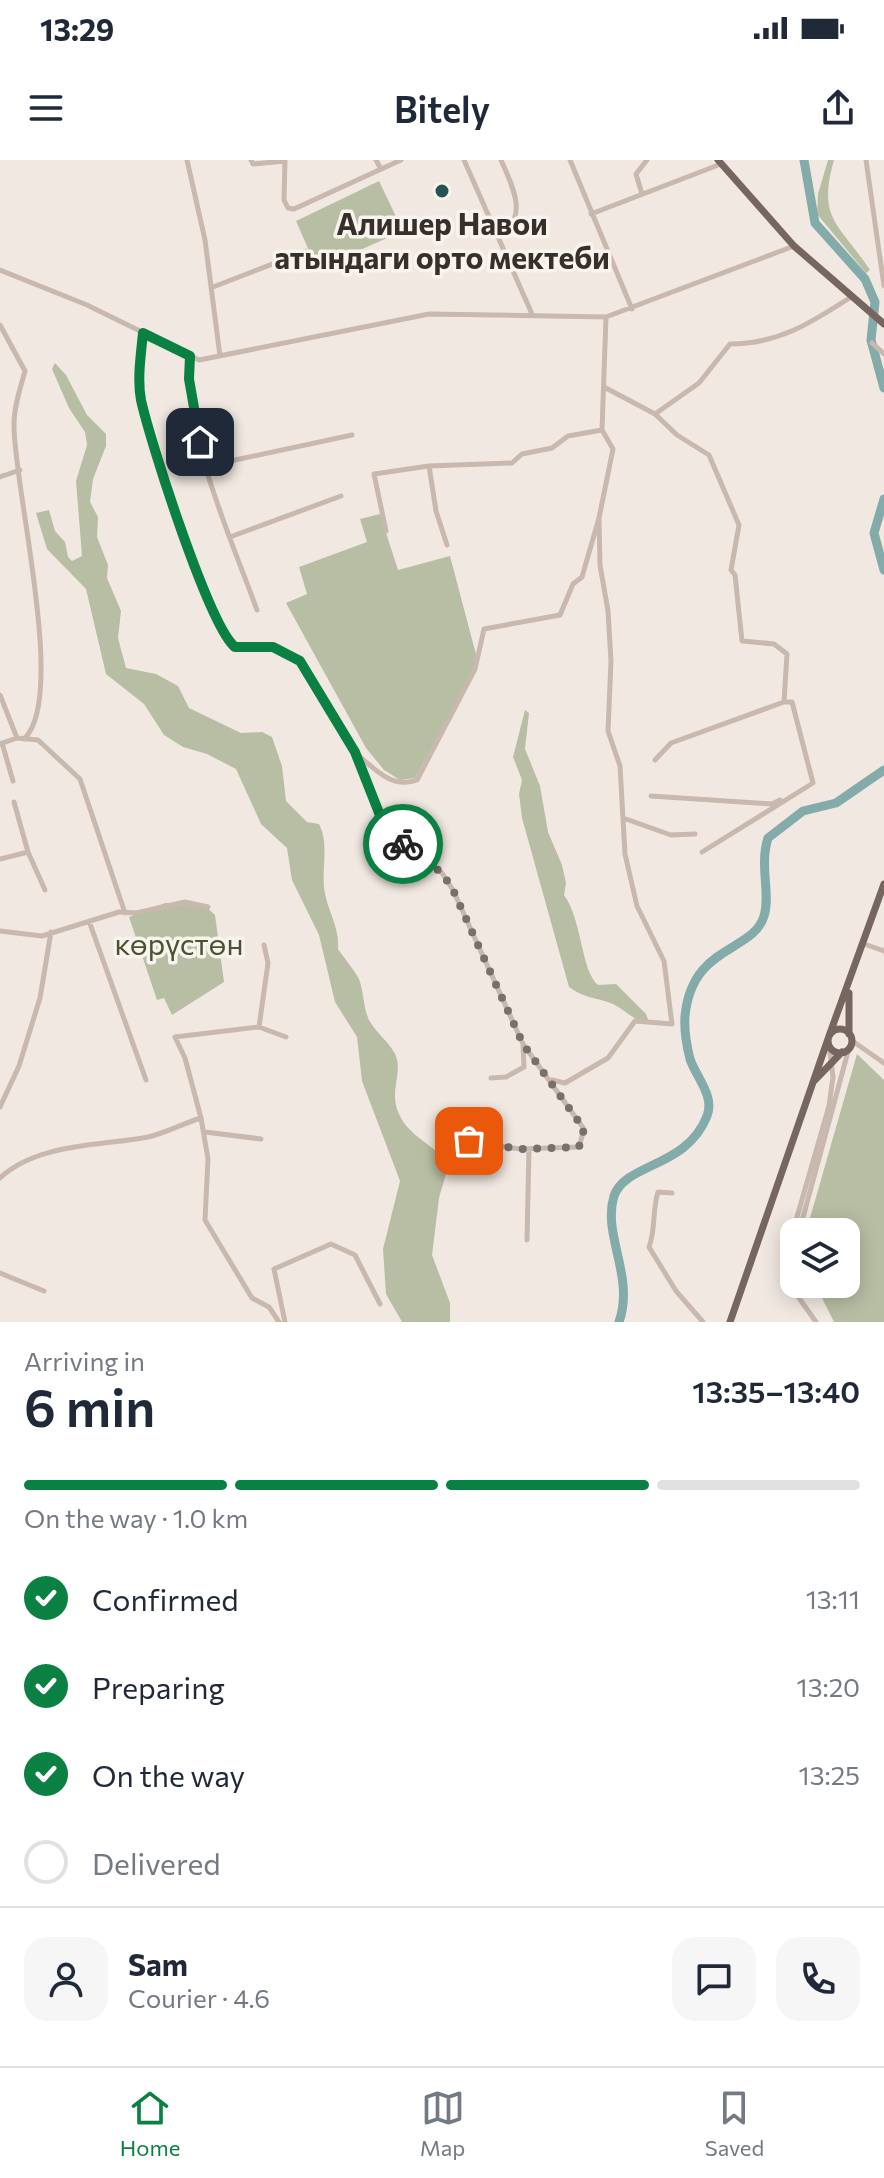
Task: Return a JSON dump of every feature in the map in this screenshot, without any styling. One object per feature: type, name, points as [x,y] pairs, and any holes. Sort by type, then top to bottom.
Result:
[{"type":"main road","points":[[720,162],[794,246],[883,323]]},
{"type":"main road","points":[[730,1322],[810,1084],[849,986],[884,884]]},
{"type":"main road","points":[[810,1084],[848,1043],[849,986]]},
{"type":"main road","points":[[828,1040],[837,1029],[848,1043]]},
{"type":"main road","points":[[828,1040],[834,1051],[848,1043]]},
{"type":"street","points":[[187,160],[213,287],[220,356]]},
{"type":"street","points":[[251,160],[253,164],[285,160],[284,200],[288,208],[294,209],[401,160]]},
{"type":"street","points":[[376,160],[381,169]]},
{"type":"street","points":[[464,160],[532,314]]},
{"type":"street","points":[[499,236],[514,225],[518,208],[501,160]]},
{"type":"street","points":[[570,160],[632,309]]},
{"type":"street","points":[[642,194],[636,174],[647,160]]},
{"type":"street","points":[[866,160],[884,286]]},
{"type":"street","points":[[591,214],[720,162]]},
{"type":"street","points":[[0,270],[87,305],[199,360],[429,314],[606,317],[794,246]]},
{"type":"street","points":[[213,287],[306,251]]},
{"type":"street","points":[[655,414],[699,383],[730,344],[755,344],[784,337],[854,300]]},
{"type":"street","points":[[355,752],[386,777],[405,785],[417,780],[475,669],[484,629],[560,615],[573,584],[582,577],[599,518],[613,449],[602,430],[606,317]]},
{"type":"street","points":[[0,325],[25,371],[13,427],[32,549],[41,660],[35,717],[30,733],[1,744],[13,781]]},
{"type":"street","points":[[143,333],[141,399],[199,578],[222,631],[235,647],[273,647],[300,661],[355,752],[385,828],[442,873],[453,890],[523,1044],[584,1129],[579,1147],[529,1149],[467,1141]]},
{"type":"street","points":[[872,343],[884,354]]},
{"type":"street","points":[[190,356],[189,379],[207,466],[257,610]]},
{"type":"street","points":[[604,387],[655,414],[677,435],[709,455],[739,525],[731,570],[735,575],[742,641],[774,644],[787,654],[784,702]]},
{"type":"street","points":[[386,531],[374,474],[429,466],[512,463],[522,454],[552,448],[568,436],[602,430]]},
{"type":"street","points":[[207,466],[352,435]]},
{"type":"street","points":[[429,466],[436,511],[447,545]]},
{"type":"street","points":[[0,477],[20,470]]},
{"type":"street","points":[[230,537],[341,496]]},
{"type":"street","points":[[551,1080],[565,1083],[608,1058],[635,1021],[672,1024],[664,961],[637,906],[625,854],[620,766],[608,731],[611,661],[608,611],[600,565],[599,518]]},
{"type":"street","points":[[0,695],[20,739]]},
{"type":"street","points":[[655,760],[671,743],[784,702],[792,702],[813,783]]},
{"type":"street","points":[[20,739],[38,740],[80,779],[125,913]]},
{"type":"street","points":[[651,796],[772,804],[813,783]]},
{"type":"street","points":[[702,852],[813,783]]},
{"type":"street","points":[[14,802],[28,852],[45,890]]},
{"type":"street","points":[[623,818],[671,835],[695,834]]},
{"type":"street","points":[[0,859],[28,852]]},
{"type":"street","points":[[0,931],[29,936],[185,902],[208,907]]},
{"type":"street","points":[[89,921],[146,1080]]},
{"type":"street","points":[[0,1107],[19,1066],[40,998],[52,931]]},
{"type":"street","points":[[864,944],[884,951]]},
{"type":"street","points":[[259,1027],[268,963],[264,945]]},
{"type":"street","points":[[282,1322],[269,1307],[252,1298],[205,1220],[208,1159],[205,1132],[185,1058],[175,1037],[259,1027],[286,1037]]},
{"type":"street","points":[[797,1218],[829,1106],[832,1061],[828,1040]]},
{"type":"street","points":[[803,1218],[848,1043],[884,1063]]},
{"type":"street","points":[[491,1078],[506,1077],[524,1067],[523,1044]]},
{"type":"street","points":[[0,1178],[16,1167],[55,1151],[153,1136],[201,1118]]},
{"type":"street","points":[[205,1132],[261,1139]]},
{"type":"street","points":[[527,1240],[529,1149]]},
{"type":"street","points":[[672,1193],[658,1192],[655,1196],[656,1220],[649,1247],[676,1291],[703,1322]]},
{"type":"street","points":[[282,1322],[274,1269],[331,1244],[355,1255],[380,1304]]},
{"type":"street","points":[[0,1273],[44,1291]]},
{"type":"street","points":[[799,1298],[816,1322]]},
{"type":"green space","points":[[828,160],[834,160],[829,180],[830,209],[834,220],[870,270],[866,273],[817,214],[818,194]]},
{"type":"green space","points":[[379,181],[403,231],[317,269],[296,221]]},
{"type":"green space","points":[[55,363],[66,375],[87,415],[106,434],[106,446],[93,479],[90,502],[98,517],[97,537],[108,565],[107,578],[121,611],[118,638],[126,668],[156,674],[178,686],[189,708],[241,733],[262,732],[272,737],[282,766],[286,801],[307,822],[319,824],[322,831],[324,887],[337,933],[338,949],[359,979],[369,1020],[395,1054],[398,1068],[395,1098],[399,1114],[410,1130],[448,1167],[439,1198],[432,1255],[450,1303],[450,1322],[402,1322],[386,1294],[383,1249],[400,1181],[362,1081],[357,1037],[335,1002],[319,935],[292,880],[287,848],[261,824],[236,769],[207,754],[183,747],[164,735],[144,704],[106,674],[86,589],[47,549],[36,513],[49,510],[55,531],[65,542],[68,557],[72,561],[82,556],[76,481],[87,445],[85,432],[69,408],[52,369]]},
{"type":"green space","points":[[380,514],[398,570],[450,556],[478,662],[415,778],[400,780],[384,770],[366,748],[286,603],[307,594],[299,567],[367,542],[360,519]]},
{"type":"green space","points":[[525,710],[529,713],[525,749],[540,786],[548,832],[566,883],[564,895],[575,917],[588,968],[598,985],[616,984],[646,1014],[649,1022],[569,987],[522,818],[519,794],[522,780],[513,757]]},
{"type":"green space","name":"көрүстөн","points":[[165,903],[202,903],[215,915],[224,982],[172,1015],[164,998],[157,1000],[129,917]]},
{"type":"green space","points":[[857,1054],[884,1080],[884,1322],[834,1322],[822,1298],[860,1298],[860,1218],[810,1218]]},
{"type":"waterway","points":[[804,160],[815,223],[865,279],[875,302],[871,340],[884,388]]},
{"type":"waterway","points":[[884,499],[874,533],[884,570]]},
{"type":"waterway","points":[[619,1322],[623,1288],[612,1226],[614,1196],[620,1185],[630,1177],[686,1146],[698,1133],[709,1109],[707,1094],[690,1059],[687,1044],[685,1016],[690,993],[710,962],[758,928],[766,907],[768,838],[803,811],[836,803],[884,770]]},
{"type":"way so far","points":[[403,844],[442,873],[453,890],[523,1044],[584,1129],[579,1147],[520,1149],[469,1141]]},
{"type":"place","name":"Алишер Навои атындаги орто мектеби","points":[[442,191]]},
{"type":"route","points":[[200,442],[189,379],[190,356],[143,333],[141,399],[199,578],[222,631],[235,647],[273,647],[300,661],[355,752],[385,828],[403,844]]}]
